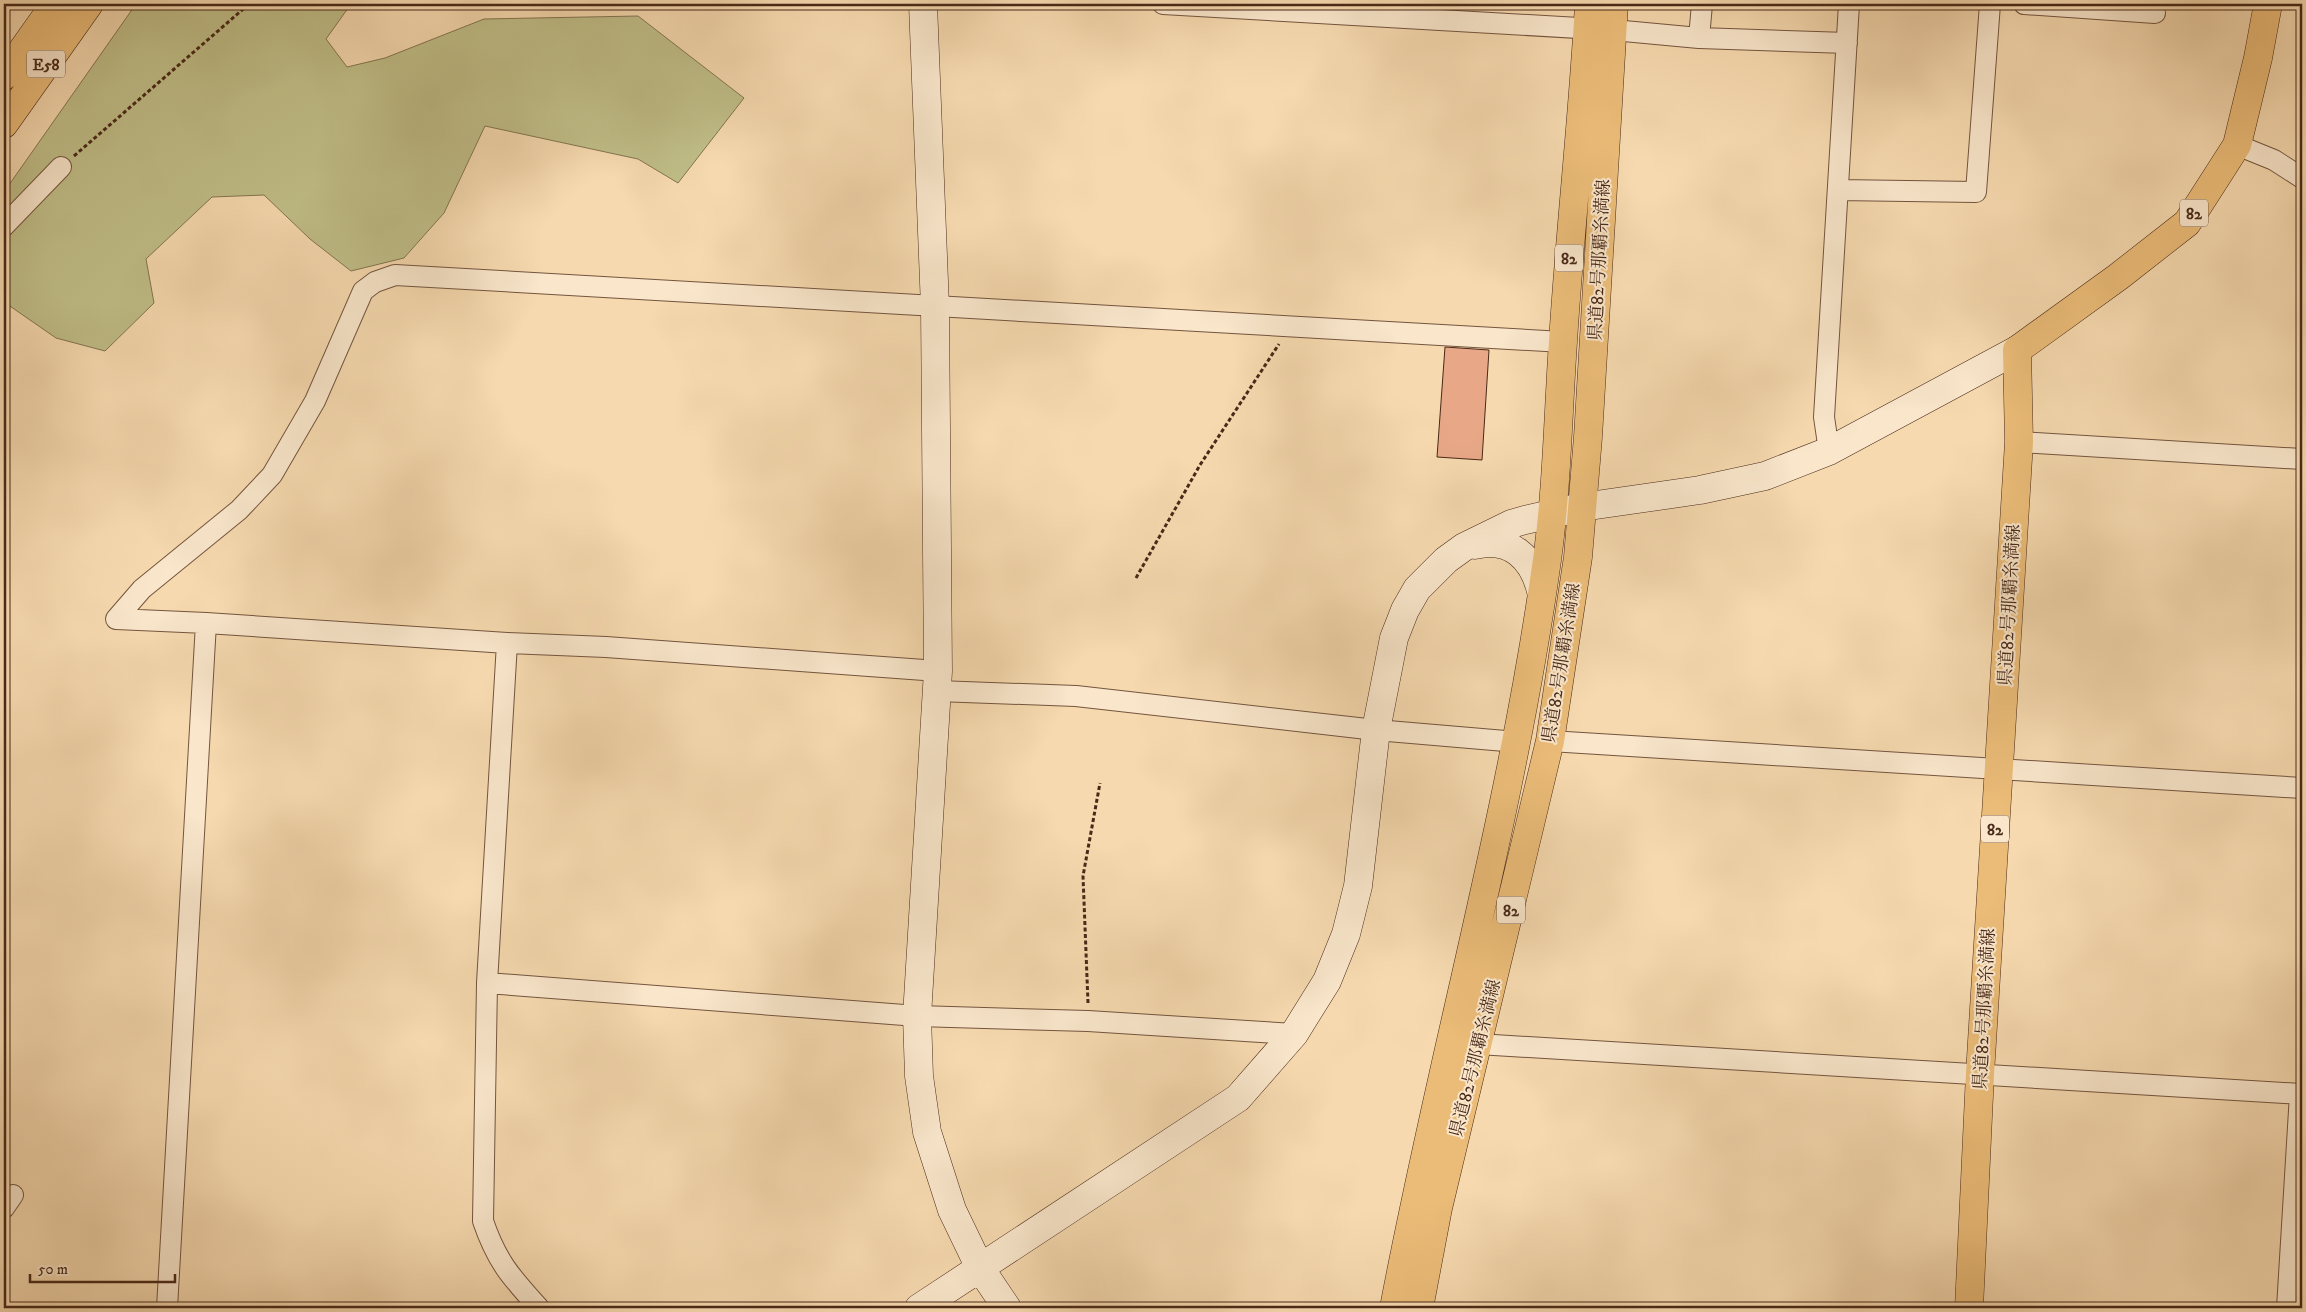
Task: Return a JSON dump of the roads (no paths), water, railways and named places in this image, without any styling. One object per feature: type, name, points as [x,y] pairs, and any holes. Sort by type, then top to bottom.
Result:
[{"type":"main road","name":"E58","points":[[4,76],[55,4]]},
{"type":"main road","name":"E58","points":[[4,124],[89,4]]},
{"type":"main road","name":"82","points":[[2017,350],[2118,277],[2187,223],[2237,145],[2258,58],[2268,4]]},
{"type":"main road","name":"県道82号那覇糸満線","points":[[1394,1308],[1415,1196],[1517,742],[1542,591],[1552,513],[1563,342],[1601,17]]},
{"type":"main road","name":"県道82号那覇糸満線","points":[[1419,1308],[1438,1208],[1550,741],[1578,557],[1582,507],[1601,17]]},
{"type":"main road","name":"県道82号那覇糸満線","points":[[1969,1308],[1980,1074],[2019,442],[2017,350]]},
{"type":"street","points":[[923,4],[935,307],[937,681],[917,1016],[919,1076],[927,1132],[952,1210],[980,1268],[1007,1308]]},
{"type":"street","points":[[1163,4],[1601,17],[1699,38],[1847,43]]},
{"type":"street","points":[[1699,38],[1702,4]]},
{"type":"street","points":[[1829,451],[1824,417],[1849,4]]},
{"type":"street","points":[[1838,190],[1976,192],[1990,4]]},
{"type":"street","points":[[2024,4],[2155,13]]},
{"type":"street","points":[[2237,145],[2274,160],[2302,178]]},
{"type":"street","points":[[4,226],[61,167]]},
{"type":"street","points":[[1517,742],[1376,730],[937,681],[606,647],[507,643],[206,623],[116,619],[142,589],[240,510],[272,475],[315,401],[363,291],[375,282],[395,275],[1563,342]]},
{"type":"street","points":[[919,1308],[1238,1098],[1294,1034],[1327,981],[1346,934],[1358,886],[1376,730],[1386,669],[1394,638],[1405,610],[1422,584],[1446,560],[1464,547],[1511,524],[1552,513],[1700,490],[1766,476],[1829,451],[2017,350]]},
{"type":"street","points":[[2019,442],[2302,459]]},
{"type":"street","points":[[1464,547],[1492,542],[1515,548],[1520,551],[1532,566],[1542,591]]},
{"type":"street","points":[[167,1308],[206,623]]},
{"type":"street","points":[[507,643],[487,983],[483,1221],[492,1248],[507,1272],[539,1308]]},
{"type":"street","points":[[1550,741],[2302,788]]},
{"type":"street","points":[[487,983],[917,1016],[1088,1021],[1294,1034]]},
{"type":"street","points":[[1478,1044],[2301,1094],[2287,1308]]}]
